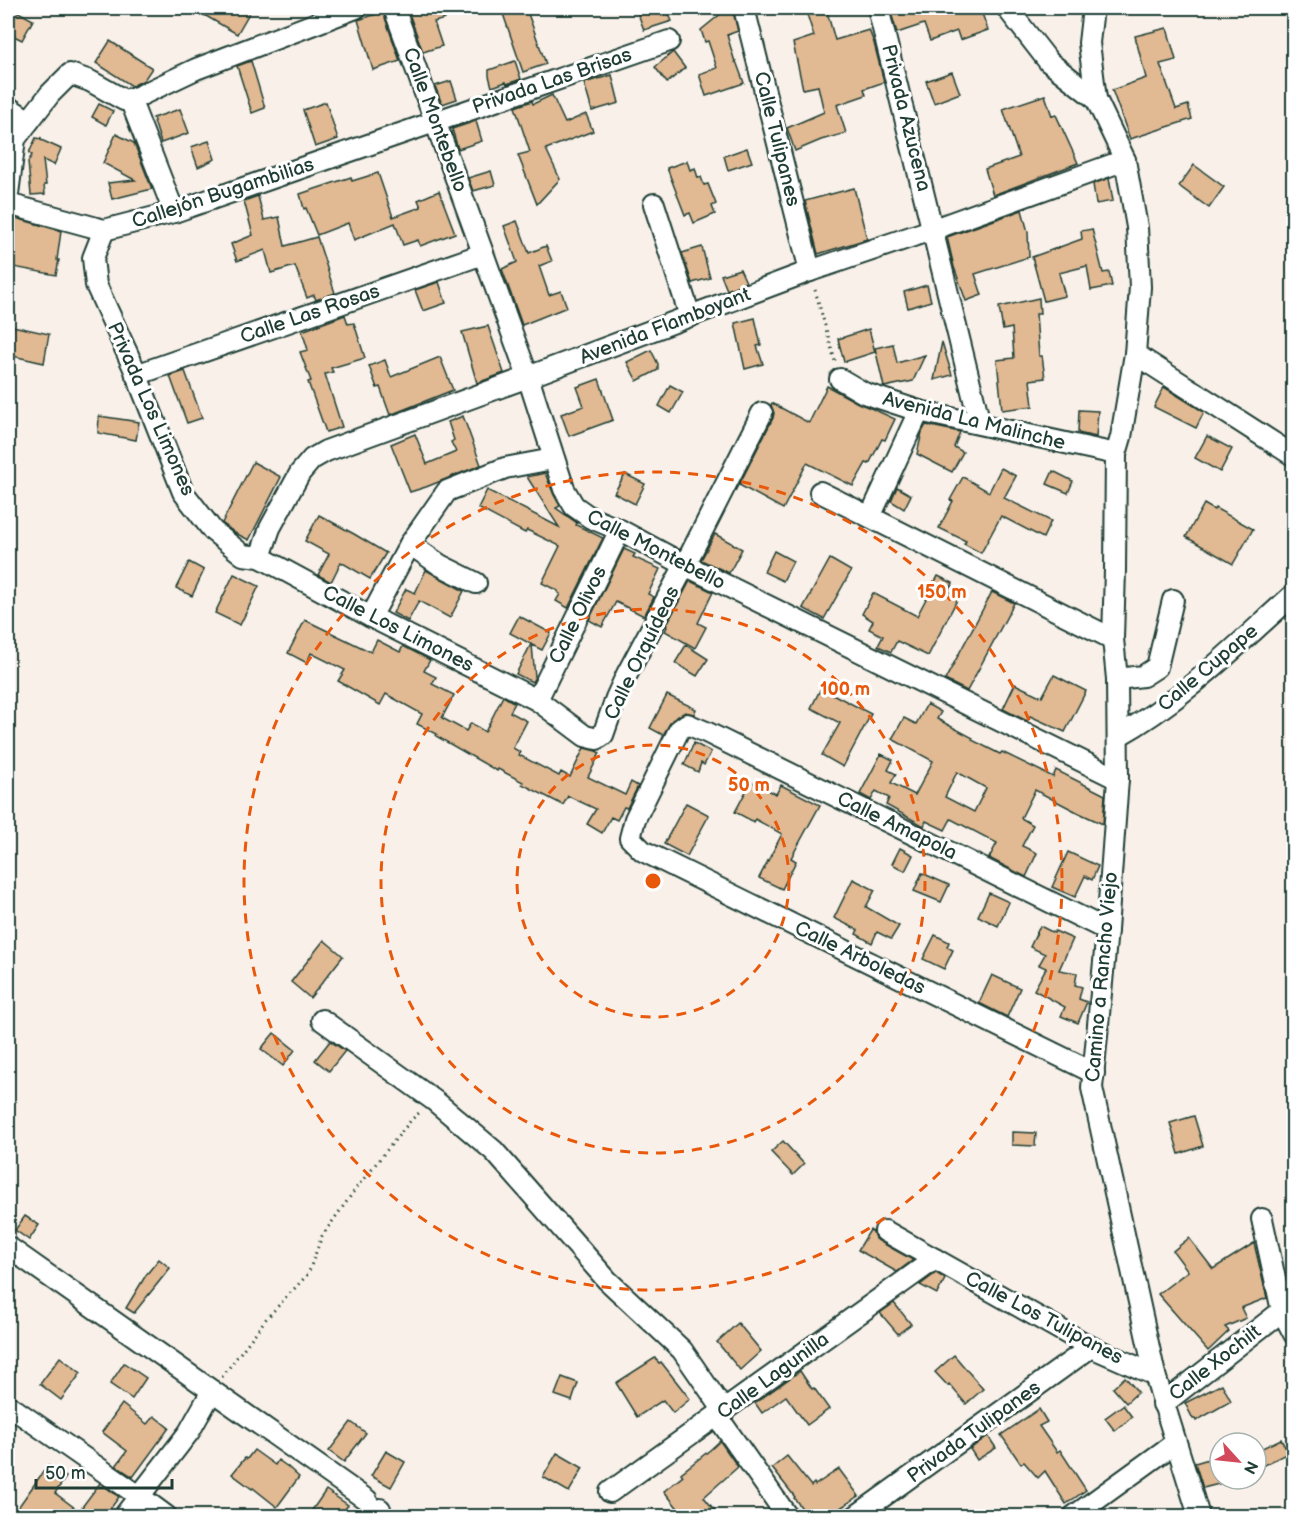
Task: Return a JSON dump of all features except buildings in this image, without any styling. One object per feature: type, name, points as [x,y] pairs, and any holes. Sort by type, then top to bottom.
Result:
[{"type":"street","points":[[8,194],[11,134],[28,121],[70,74],[127,99],[137,97],[196,69],[356,8]]},
{"type":"street","name":"Calle Montebello","points":[[394,8],[528,377],[553,459],[564,489],[574,506],[591,518],[620,530],[685,565],[1118,780]]},
{"type":"street","name":"Calle Tulipanes","points":[[744,8],[810,271]]},
{"type":"street","name":"Privada Azucena","points":[[878,8],[980,424]]},
{"type":"street","points":[[1007,8],[1049,62],[1096,99]]},
{"type":"street","points":[[1094,8],[1089,44],[1096,99]]},
{"type":"street","name":"Privada Las Brisas","points":[[435,122],[669,41]]},
{"type":"street","points":[[127,99],[174,212]]},
{"type":"street","name":"Camino a Rancho Viejo","points":[[1096,99],[1125,160],[1137,237],[1140,287],[1135,354],[1116,454],[1113,639],[1117,679],[1118,780],[1092,1088],[1155,1375],[1198,1516]]},
{"type":"street","points":[[8,106],[28,121]]},
{"type":"street","name":"Callejón Bugambilias","points":[[8,204],[104,230],[174,212],[435,122]]},
{"type":"street","name":"Avenida Flamboyant","points":[[260,557],[270,528],[300,472],[312,459],[326,451],[810,271],[1125,160]]},
{"type":"street","points":[[654,204],[690,316]]},
{"type":"street","name":"Privada Los Limones","points":[[104,230],[93,258],[96,285],[136,375],[183,492],[213,531],[243,555],[260,557]]},
{"type":"street","name":"Calle Las Rosas","points":[[136,375],[483,254]]},
{"type":"street","points":[[1135,354],[1293,456]]},
{"type":"street","name":"Avenida La Malinche","points":[[840,379],[864,393],[919,411],[1116,454]]},
{"type":"street","points":[[870,517],[919,411]]},
{"type":"street","name":"Calle Orquídeas","points":[[597,739],[603,735],[627,674],[762,413]]},
{"type":"street","points":[[371,617],[410,544],[447,491],[506,468],[553,459]]},
{"type":"street","points":[[820,492],[1113,639]]},
{"type":"street","name":"Calle Olivos","points":[[537,700],[620,530]]},
{"type":"street","points":[[410,544],[440,565],[476,583]]},
{"type":"street","name":"Calle Los Limones","points":[[260,557],[371,617],[537,700],[585,736],[597,739]]},
{"type":"street","name":"Calle Cupape","points":[[1118,736],[1143,722],[1201,677],[1293,594]]},
{"type":"street","points":[[1117,679],[1143,676],[1157,667],[1173,600]]},
{"type":"street","name":"Calle Arboledas","points":[[687,724],[679,730],[635,819],[630,838],[643,851],[1094,1074]]},
{"type":"street","name":"Calle Amapola","points":[[687,724],[1107,930]]},
{"type":"street","points":[[322,1020],[435,1101],[494,1151],[607,1280],[682,1350],[787,1516]]},
{"type":"street","points":[[1262,1219],[1288,1304],[1293,1334]]},
{"type":"street","name":"Calle Los Tulipanes","points":[[885,1231],[1091,1347],[1155,1375]]},
{"type":"street","points":[[8,1247],[171,1361],[374,1508]]},
{"type":"street","name":"Calle Lagunilla","points":[[610,1492],[935,1258]]},
{"type":"street","name":"Calle Xochilt","points":[[1163,1404],[1288,1304]]},
{"type":"street","name":"Privada Tulipanes","points":[[856,1516],[1091,1347]]},
{"type":"street","points":[[171,1361],[201,1395],[189,1431]]},
{"type":"street","points":[[124,1516],[189,1431],[212,1391]]},
{"type":"street","points":[[8,1406],[166,1516]]},
{"type":"street","points":[[1074,1516],[1176,1443]]},
{"type":"path","points":[[810,271],[840,379]]},
{"type":"path","points":[[212,1391],[266,1319],[308,1274],[322,1236],[357,1187],[412,1119],[435,1101]]}]
